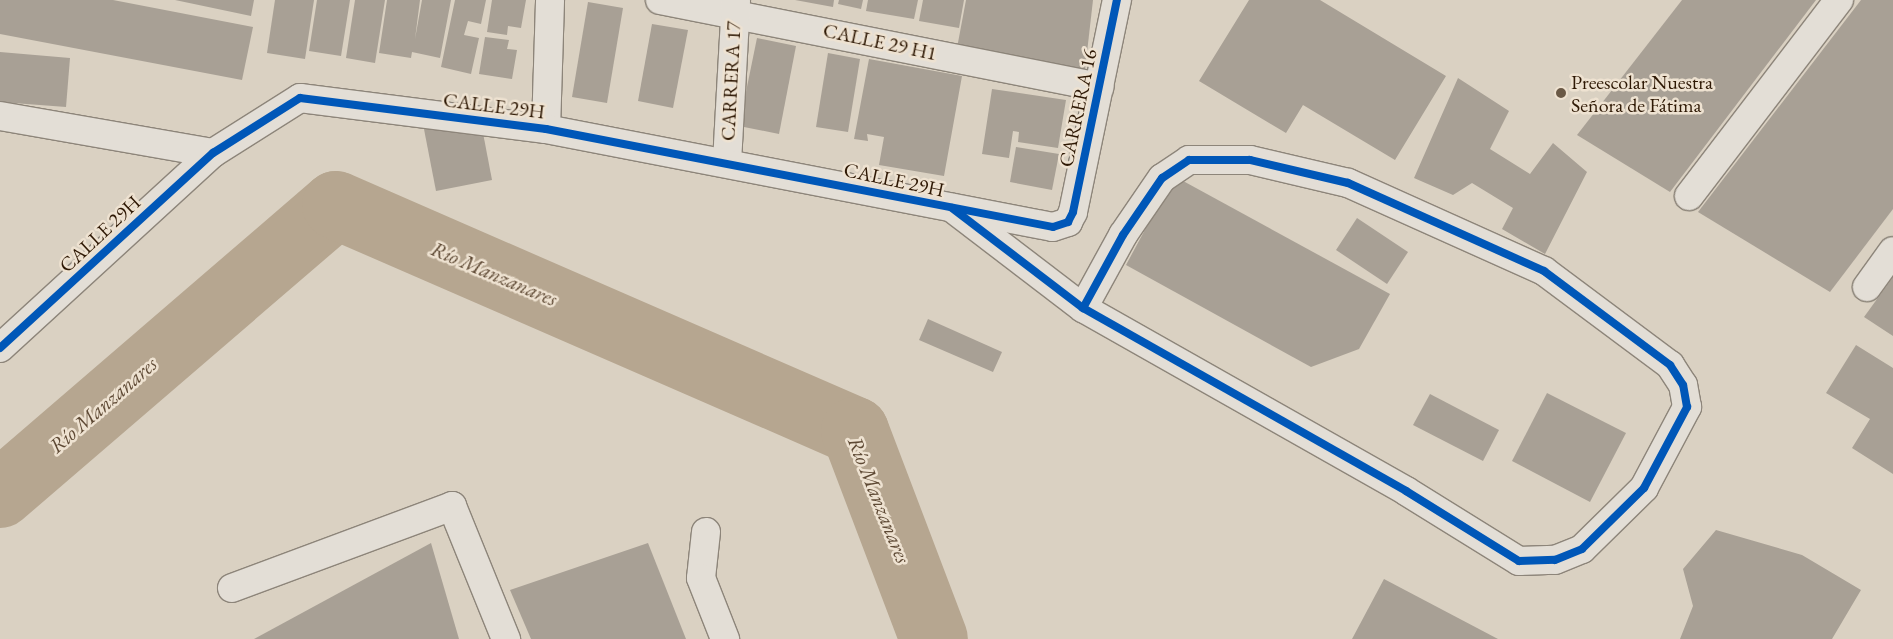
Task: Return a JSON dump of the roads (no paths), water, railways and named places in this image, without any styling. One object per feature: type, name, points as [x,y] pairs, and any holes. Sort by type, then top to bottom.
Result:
[{"type":"street","points":[[546,129],[550,0]]},
{"type":"street","name":"CALLE 29 H1","points":[[660,0],[735,6],[1099,87]]},
{"type":"street","name":"CARRERA 16","points":[[1068,222],[1117,0]]},
{"type":"street","points":[[1689,196],[1839,0]]},
{"type":"street","name":"CARRERA 17","points":[[727,162],[735,6]]},
{"type":"street","name":"CALLE 29H","points":[[0,348],[213,153],[300,98],[546,129],[727,162],[1053,227],[1068,222]]},
{"type":"street","points":[[0,116],[213,153]]},
{"type":"street","points":[[952,208],[1082,308],[1406,491],[1519,561],[1555,560],[1582,549],[1644,488],[1687,407],[1683,385],[1670,365],[1544,271],[1348,183],[1250,160],[1189,160],[1162,178],[1123,235],[1082,308]]},
{"type":"street","points":[[1867,287],[1893,251]]},
{"type":"street","points":[[232,588],[452,506],[506,639]]},
{"type":"street","points":[[706,532],[701,578],[725,639]]},
{"type":"waterway","name":"Río Manzanares","points":[[0,494],[336,205],[855,431],[934,639]]},
{"type":"place","name":"Preescolar Nuestra Señora de Fátima","points":[[1561,93]]}]
